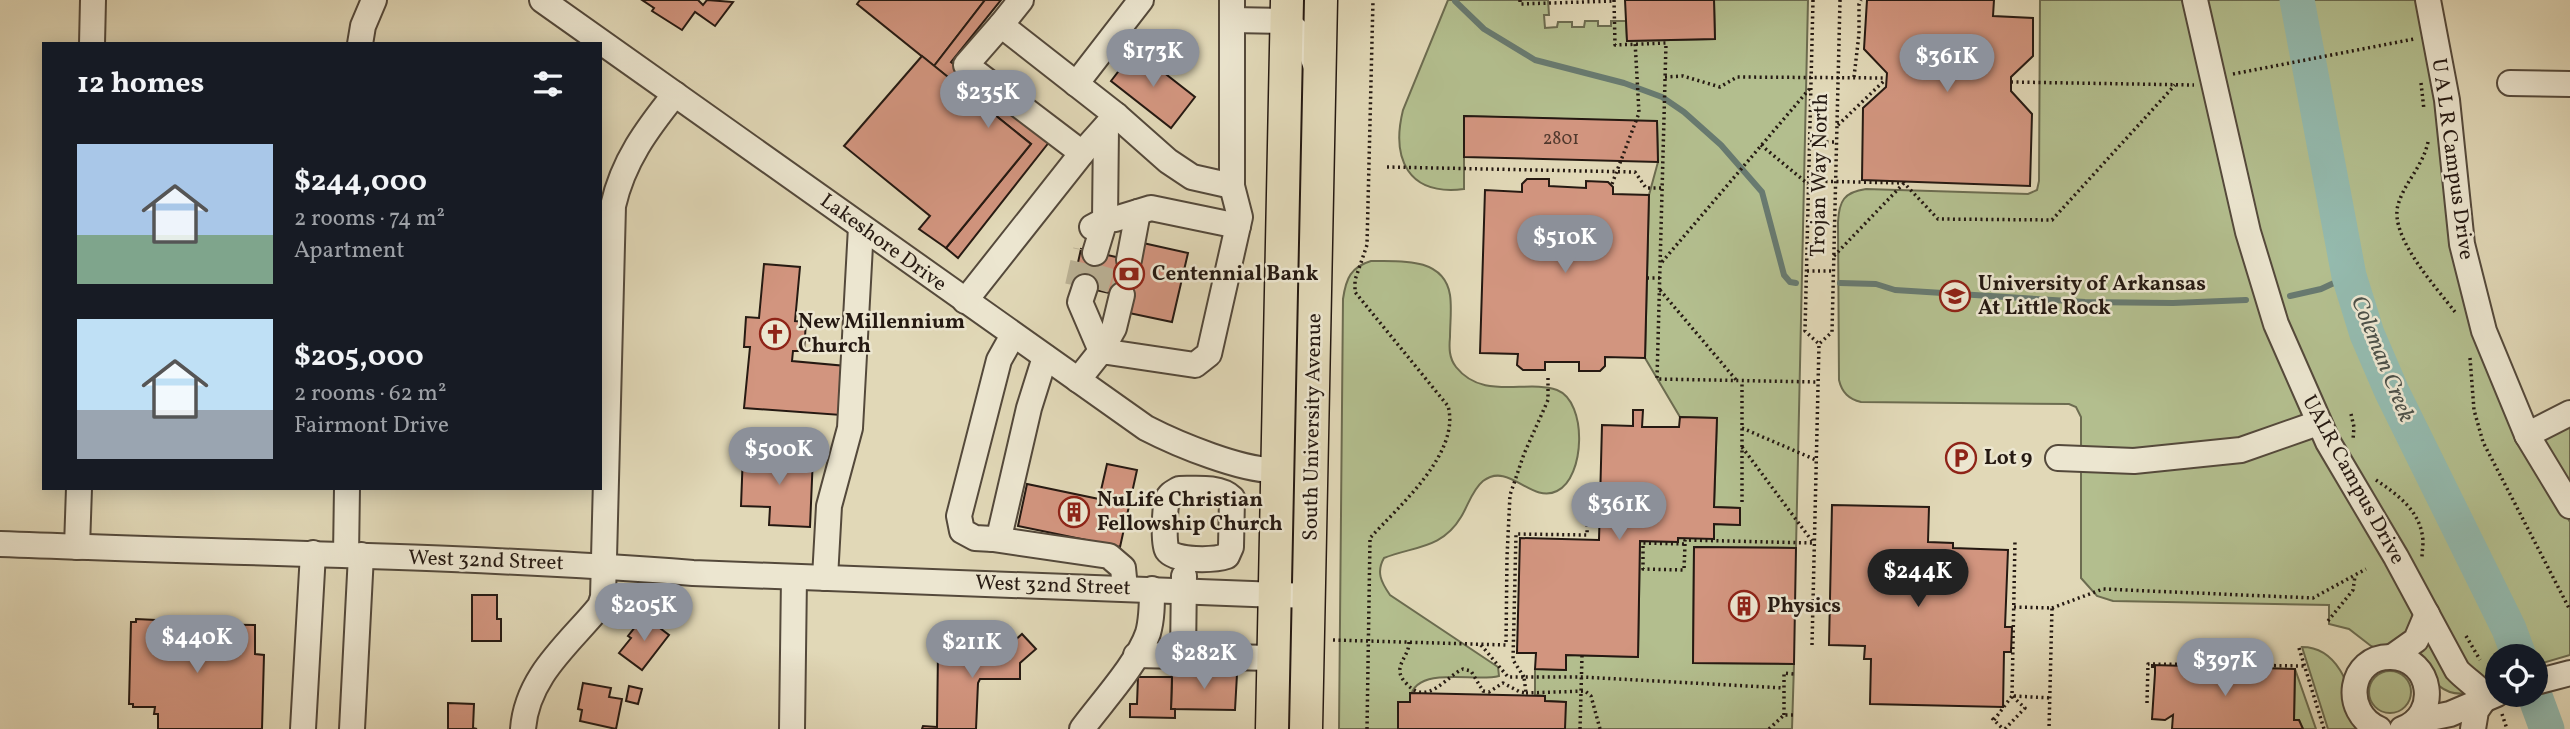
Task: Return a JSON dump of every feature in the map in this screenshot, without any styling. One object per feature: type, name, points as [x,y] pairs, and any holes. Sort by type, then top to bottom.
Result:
[{"type":"main road","name":"South University Avenue","points":[[1306,729],[1321,0]]},
{"type":"main road","name":"South University Avenue","points":[[1272,729],[1293,7]]},
{"type":"street","points":[[92,42],[93,0]]},
{"type":"street","points":[[361,42],[374,0]]},
{"type":"street","name":"Lakeshore Drive","points":[[542,0],[601,42]]},
{"type":"street","points":[[1021,0],[966,65],[1083,153]]},
{"type":"street","points":[[1076,84],[1141,0]]},
{"type":"street","name":"UALR Campus Drive","points":[[2195,0],[2248,232],[2276,324],[2319,423],[2457,670],[2485,693]]},
{"type":"street","name":"U A L R Campus Drive","points":[[2428,0],[2447,100],[2462,244],[2484,331],[2526,435],[2570,506]]},
{"type":"street","points":[[1101,351],[1195,365],[1209,354],[1240,217],[1232,186],[1232,10],[1293,7],[1319,80]]},
{"type":"street","points":[[1001,25],[1076,84],[1111,121],[1168,161],[1192,177],[1232,186]]},
{"type":"street","name":"Lakeshore Drive","points":[[602,42],[1146,428],[1200,452],[1251,466],[1278,470]]},
{"type":"street","points":[[2510,83],[2570,84]]},
{"type":"street","points":[[523,729],[526,705],[538,680],[546,667],[600,606],[603,597],[613,206],[626,164],[641,137],[675,94]]},
{"type":"street","points":[[965,301],[1111,121]]},
{"type":"street","points":[[1111,121],[1121,217],[1107,255],[1121,217]]},
{"type":"street","points":[[1121,217],[1151,208],[1238,226]]},
{"type":"street","points":[[825,578],[829,506],[850,428],[861,227]]},
{"type":"street","points":[[1078,380],[1101,351],[1114,328],[1094,296],[1101,351]]},
{"type":"street","points":[[1013,335],[999,360],[959,516],[962,531],[975,538],[1108,556],[1123,568],[1125,588]]},
{"type":"street","points":[[993,539],[1000,533],[1005,518],[1029,408],[1045,357]]},
{"type":"street","points":[[2526,435],[2570,413]]},
{"type":"street","points":[[2058,458],[2134,461],[2241,450],[2319,423]]},
{"type":"street","points":[[1200,452],[1200,489]]},
{"type":"street","points":[[1179,489],[1200,489],[1226,492],[1232,498],[1231,547],[1227,556],[1216,559],[1185,558],[1174,556],[1167,550],[1167,500],[1171,493],[1179,489]]},
{"type":"street","points":[[77,547],[79,490]]},
{"type":"street","points":[[347,490],[353,555],[352,729]]},
{"type":"street","name":"West 32nd Street","points":[[0,544],[313,553],[794,577],[1308,596]]},
{"type":"street","points":[[303,729],[313,553]]},
{"type":"street","points":[[1183,656],[1185,558]]},
{"type":"street","points":[[792,729],[794,577]]},
{"type":"street","points":[[1082,729],[1136,655],[1147,634],[1151,618],[1152,589]]},
{"type":"street","points":[[2392,657],[2416,640],[2427,614]]},
{"type":"street","points":[[1136,655],[1274,658]]},
{"type":"street","points":[[2379,729],[2362,717],[2354,695],[2355,683],[2361,672],[2380,658],[2404,659],[2423,675],[2428,687],[2428,699],[2424,711],[2409,725]]},
{"type":"street","points":[[2548,679],[2570,673]]},
{"type":"street","points":[[2428,687],[2439,696],[2459,700],[2485,700]]},
{"type":"street","points":[[2409,725],[2485,703]]},
{"type":"street","points":[[2473,729],[2476,711],[2485,706]]},
{"type":"path","points":[[1367,729],[1370,538],[1423,482],[1450,433],[1452,419],[1448,406],[1355,292],[1355,280],[1367,245],[1373,0]]},
{"type":"path","points":[[1520,0],[1520,4],[1614,1],[1615,45],[1666,43],[1657,379],[1818,382]]},
{"type":"path","name":"Trojan Way North","points":[[1813,0],[1805,331],[1819,344]]},
{"type":"path","name":"Trojan Way North","points":[[1812,645],[1819,344],[1832,332],[1840,0]]},
{"type":"path","points":[[1854,78],[1861,0]]},
{"type":"path","points":[[2227,75],[2423,37]]},
{"type":"path","points":[[1612,184],[1639,113],[1635,41]]},
{"type":"path","points":[[1665,77],[1683,76],[1720,87],[1737,77],[1886,78],[1837,126]]},
{"type":"path","points":[[2011,82],[2198,85]]},
{"type":"path","points":[[1761,145],[1809,183],[1904,183],[1938,219],[2052,220],[2175,85]]},
{"type":"path","points":[[1660,264],[1811,87]]},
{"type":"path","points":[[1810,142],[1836,142]]},
{"type":"path","points":[[1387,167],[1635,172],[1646,188],[1662,188]]},
{"type":"path","points":[[1834,256],[1904,183]]},
{"type":"path","points":[[1807,271],[1833,271]]},
{"type":"path","points":[[1647,278],[1660,278]]},
{"type":"path","points":[[1660,290],[1740,381],[1742,502]]},
{"type":"path","points":[[1327,640],[1506,645],[1510,495],[1521,461],[1548,400],[1548,377]]},
{"type":"path","points":[[1742,428],[1816,460]]},
{"type":"path","points":[[1742,447],[1814,543]]},
{"type":"path","points":[[1527,693],[1524,677],[1513,660],[1516,534],[1587,535],[1588,495]]},
{"type":"path","points":[[1685,544],[1643,543],[1643,569],[1684,570],[1685,544],[1685,540],[1814,543]]},
{"type":"path","points":[[2012,696],[2025,708],[2004,729],[1993,719],[2012,696],[2015,540]]},
{"type":"path","points":[[2013,607],[2052,608],[2103,589],[2313,598],[2366,569]]},
{"type":"path","points":[[2328,621],[2353,590],[2355,575]]},
{"type":"path","points":[[2049,729],[2052,608]]},
{"type":"path","points":[[1409,642],[1409,653],[1400,671],[1405,682],[1417,690],[1436,689],[1463,669],[1471,671],[1483,691],[1494,690],[1503,683],[1527,693],[1581,690],[1591,696],[1600,729]]},
{"type":"path","points":[[1481,645],[1508,677],[1581,677],[1784,688]]},
{"type":"path","points":[[2299,648],[2324,729]]},
{"type":"path","points":[[1580,729],[1582,656]]},
{"type":"path","points":[[2147,703],[2148,664],[2305,666]]},
{"type":"path","points":[[1784,715],[1784,673],[1794,674]]},
{"type":"path","points":[[2012,696],[2051,698]]},
{"type":"path","points":[[2497,707],[2507,729]]},
{"type":"path","points":[[1769,729],[1784,715],[1793,715]]},
{"type":"green space","points":[[1448,0],[1548,0],[1549,15],[1544,15],[1545,28],[1557,27],[1558,22],[1572,22],[1572,27],[1584,27],[1585,21],[1598,21],[1598,26],[1611,26],[1611,21],[1626,21],[1627,41],[1715,39],[1714,0],[1808,0],[1796,548],[1694,547],[1693,663],[1794,664],[1792,729],[1565,729],[1565,702],[1545,701],[1544,696],[1535,695],[1535,669],[1566,670],[1566,655],[1638,657],[1640,541],[1678,542],[1678,538],[1714,524],[1739,525],[1740,508],[1714,507],[1717,418],[1680,417],[1645,358],[1649,195],[1658,162],[1657,122],[1464,116],[1464,189],[1429,187],[1417,180],[1402,158],[1400,128],[1403,110]]},
{"type":"green space","points":[[2040,0],[2420,0],[2456,243],[2559,503],[2570,522],[2570,655],[2548,661],[2548,644],[2485,644],[2484,680],[2476,677],[2432,606],[2409,639],[2379,650],[2349,629],[2329,624],[2329,605],[2113,601],[2097,596],[2081,578],[2081,417],[2076,407],[2069,404],[1861,402],[1844,392],[1839,380],[1838,222],[1844,199],[1852,192],[1866,189],[2028,194],[2037,190]]},
{"type":"green space","points":[[1371,261],[1419,264],[1439,274],[1450,295],[1450,349],[1456,367],[1467,377],[1492,386],[1545,387],[1557,390],[1567,397],[1574,409],[1579,440],[1573,471],[1557,491],[1538,492],[1511,479],[1493,476],[1479,485],[1461,517],[1445,535],[1427,545],[1384,558],[1380,568],[1384,586],[1390,595],[1498,667],[1499,676],[1432,678],[1421,682],[1413,690],[1410,702],[1398,702],[1398,729],[1339,729],[1343,299],[1351,274]]},
{"type":"green space","points":[[2570,420],[2570,483],[2543,440]]},
{"type":"green space","points":[[2427,635],[2467,693],[2457,694],[2442,688],[2429,676],[2413,653]]},
{"type":"green space","points":[[2302,647],[2316,649],[2327,655],[2336,665],[2344,676],[2362,729],[2328,729]]},
{"type":"green space","points":[[2295,669],[2316,729],[2303,729],[2299,720],[2294,720]]},
{"type":"green space","points":[[2390,671],[2405,677],[2411,692],[2405,707],[2390,713],[2375,707],[2369,692],[2375,677]]},
{"type":"building","points":[[642,0],[698,0],[703,5],[707,0],[733,2],[715,26],[695,12],[682,30],[652,11],[654,8]]},
{"type":"building","points":[[860,0],[985,0],[934,66],[857,4]]},
{"type":"building","points":[[985,0],[1001,0],[951,62],[1050,141],[958,258],[946,248],[1031,144],[934,66]]},
{"type":"building","points":[[1625,0],[1714,0],[1715,39],[1627,41]]},
{"type":"building","points":[[1867,0],[1994,0],[1993,16],[2033,18],[2033,56],[2011,77],[2011,91],[2032,114],[2030,186],[1862,180],[1863,108],[1886,87],[1887,73],[1864,49]]},
{"type":"building","points":[[1135,50],[1195,97],[1171,128],[1111,81]]},
{"type":"building","points":[[922,56],[1031,144],[946,248],[919,229],[930,216],[844,146]]},
{"type":"building","points":[[1464,116],[1657,121],[1658,162],[1464,157]]},
{"type":"building","points":[[1527,179],[1549,179],[1549,186],[1586,188],[1586,181],[1608,182],[1613,187],[1613,194],[1649,195],[1645,358],[1605,357],[1605,366],[1600,371],[1579,371],[1579,362],[1545,362],[1545,370],[1523,370],[1517,365],[1518,354],[1480,353],[1485,190],[1522,192],[1522,184]]},
{"type":"building","name":"Centennial Bank","points":[[1143,243],[1188,253],[1172,322],[1129,313],[1132,298],[1073,285],[1081,249],[1138,262]]},
{"type":"building","name":"New Millennium Church","points":[[764,264],[800,267],[795,321],[806,322],[804,351],[793,351],[792,361],[846,366],[841,415],[744,408],[750,347],[744,347],[746,317],[759,318]]},
{"type":"building","points":[[1633,410],[1643,410],[1642,427],[1679,427],[1680,417],[1717,418],[1714,507],[1740,508],[1740,525],[1714,524],[1714,539],[1640,541],[1638,657],[1566,655],[1566,670],[1535,669],[1536,653],[1517,653],[1520,538],[1599,540],[1602,425],[1633,426]]},
{"type":"building","points":[[743,453],[813,456],[810,527],[769,525],[770,507],[741,506]]},
{"type":"building","name":"NuLife Christian Fellowship Church","points":[[1107,464],[1137,470],[1120,547],[1018,526],[1027,484],[1099,499]]},
{"type":"building","points":[[1832,505],[1929,507],[1928,542],[1953,543],[1953,548],[2008,550],[2005,627],[2012,627],[2011,652],[2004,652],[2003,707],[1870,704],[1871,659],[1864,659],[1865,646],[1829,645]]},
{"type":"building","name":"Physics","points":[[1694,547],[1796,548],[1794,664],[1693,663]]},
{"type":"building","points":[[472,595],[497,595],[501,641],[472,641]]},
{"type":"building","points":[[644,616],[669,635],[642,670],[619,653]]},
{"type":"building","points":[[136,619],[176,621],[177,624],[255,625],[255,654],[264,655],[262,729],[158,729],[155,707],[133,707],[133,704],[129,704],[131,622],[136,622]]},
{"type":"building","points":[[1022,634],[1036,649],[1020,663],[1020,679],[980,679],[976,729],[922,729],[923,726],[937,727],[940,647],[958,648],[958,642],[969,643],[968,653],[1000,654]]},
{"type":"building","points":[[2152,665],[2295,669],[2294,720],[2299,720],[2303,729],[2172,729],[2173,715],[2165,720],[2152,719],[2155,667]]},
{"type":"building","points":[[1172,673],[1237,674],[1235,710],[1171,709]]},
{"type":"building","points":[[1138,677],[1172,677],[1171,709],[1175,709],[1175,718],[1130,717],[1130,704],[1137,704]]},
{"type":"building","points":[[583,683],[611,688],[609,697],[622,699],[616,729],[580,721],[582,710],[578,709]]},
{"type":"building","points":[[629,686],[642,689],[638,704],[626,701]]},
{"type":"building","points":[[1410,693],[1545,696],[1545,701],[1566,702],[1565,729],[1398,729],[1398,702],[1410,702]]},
{"type":"building","points":[[448,703],[474,704],[473,728],[477,729],[448,729]]},
{"type":"waterway","name":"Coleman Creek","points":[[2297,0],[2349,276],[2367,334],[2392,392],[2515,644]]},
{"type":"waterway","points":[[1455,1],[1484,29],[1535,60],[1624,83],[1662,97],[1684,112],[1721,145],[1762,192],[1784,275],[1790,282],[1796,283]]},
{"type":"waterway","points":[[2290,296],[2321,289],[2349,276]]},
{"type":"waterway","points":[[1840,283],[1876,284],[1895,290],[2085,302],[2246,300]]},
{"type":"waterway","name":"Coleman Creek","points":[[2539,707],[2547,729]]},
{"type":"tunnel","points":[[1077,286],[1085,250]]},
{"type":"tunnel","points":[[1096,289],[1106,255]]},
{"type":"tunnel","points":[[1122,295],[1129,260]]},
{"type":"place","name":"Centennial Bank","points":[[1129,274]]},
{"type":"place","name":"University of Arkansas At Little Rock","points":[[1955,296]]},
{"type":"place","name":"New Millennium Church","points":[[775,334]]},
{"type":"place","name":"Lot 9","points":[[1961,458]]},
{"type":"place","name":"NuLife Christian Fellowship Church","points":[[1074,512]]},
{"type":"place","name":"Physics","points":[[1744,606]]}]
